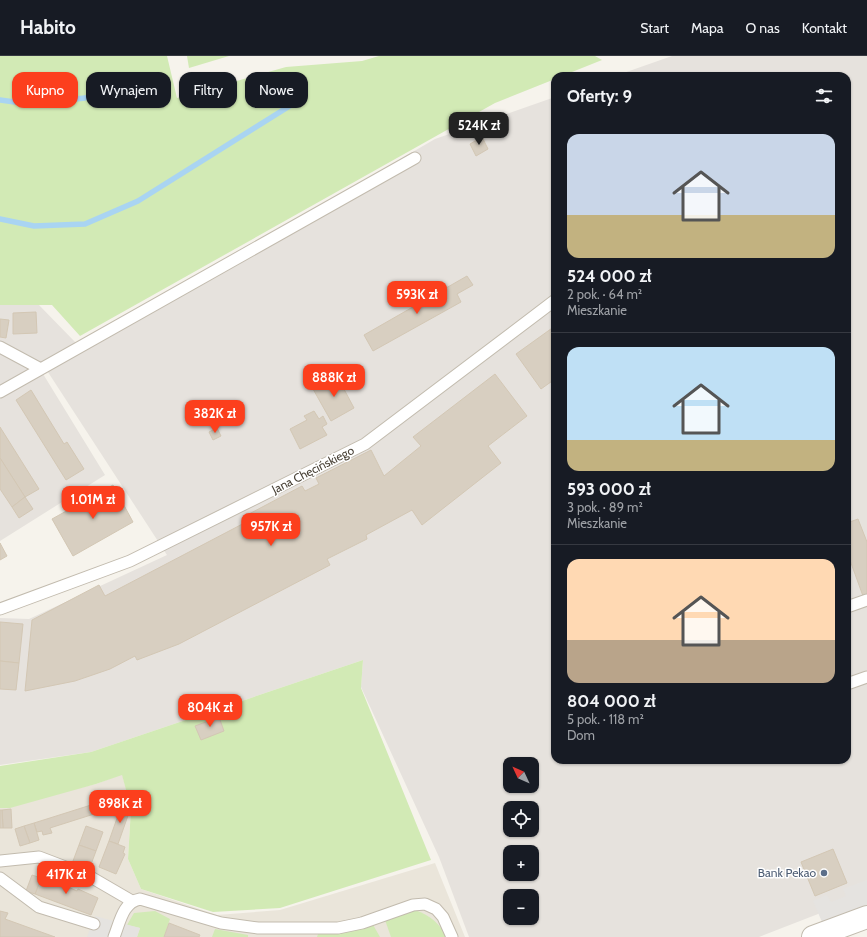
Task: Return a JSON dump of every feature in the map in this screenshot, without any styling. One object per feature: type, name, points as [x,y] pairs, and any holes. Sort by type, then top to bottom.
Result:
[{"type":"street","points":[[814,937],[867,917]]},
{"type":"lane","points":[[0,392],[39,368],[415,158]]},
{"type":"lane","name":"Jana Chęcińskiego","points":[[0,609],[130,561],[365,444],[551,303]]},
{"type":"lane","points":[[0,347],[39,368]]},
{"type":"lane","points":[[851,606],[867,600]]},
{"type":"lane","points":[[851,683],[867,677]]},
{"type":"lane","points":[[0,860],[39,857],[89,876],[132,900],[140,899],[221,923],[258,928],[338,928],[362,923],[413,905],[425,904],[436,909],[443,917],[452,937]]},
{"type":"lane","points":[[0,878],[39,907],[94,924]]},
{"type":"lane","points":[[114,937],[125,908],[132,900]]},
{"type":"shaded area","points":[[672,56],[867,56],[867,895],[759,937],[469,937],[439,857],[361,687],[363,660],[91,752],[0,765],[0,618],[29,619],[167,555],[44,366],[40,369],[105,475],[0,541],[0,300],[38,304],[76,343],[47,364],[435,139],[551,98],[551,764],[851,764],[851,72],[626,72]]},
{"type":"shaded area","points":[[122,774],[131,807],[128,859],[141,889],[217,915],[280,910],[435,863],[465,937],[0,937],[0,807],[96,784]]},
{"type":"shaded area","points":[[867,880],[867,905],[822,922],[813,901],[827,895],[831,902],[846,896],[843,889]]},
{"type":"shaded area","points":[[95,916],[140,928],[137,937],[87,937]]},
{"type":"green space","points":[[0,56],[167,56],[171,72],[86,72],[86,108],[171,108],[171,73],[177,98],[179,97],[179,108],[237,108],[237,81],[245,79],[245,108],[308,108],[308,72],[268,72],[286,67],[362,61],[379,56],[595,56],[602,60],[572,72],[551,72],[551,81],[495,103],[80,336],[52,305],[0,305]]},
{"type":"green space","points":[[187,56],[229,56],[189,68]]},
{"type":"green space","points":[[363,660],[361,688],[431,860],[280,908],[213,912],[141,889],[128,859],[131,808],[122,775],[96,784],[10,808],[0,808],[0,766],[91,752]]},
{"type":"green space","points":[[415,910],[434,920],[447,937],[391,937],[385,920]]},
{"type":"green space","points":[[155,911],[170,919],[164,937],[137,937],[140,928],[127,925],[134,913]]},
{"type":"green space","points":[[372,923],[380,937],[317,937],[318,934],[331,933]]},
{"type":"green space","points":[[215,929],[248,935],[248,937],[212,937]]},
{"type":"building","points":[[482,137],[488,149],[476,156],[470,144]]},
{"type":"building","points":[[467,276],[473,285],[457,294],[461,302],[373,351],[364,335]]},
{"type":"building","points":[[36,312],[37,333],[13,334],[13,313]]},
{"type":"building","points":[[0,319],[9,320],[6,338],[0,337]]},
{"type":"building","points":[[551,329],[551,382],[541,389],[516,354]]},
{"type":"building","points":[[495,374],[527,416],[488,446],[501,463],[422,525],[412,510],[366,535],[367,539],[327,559],[330,565],[179,644],[137,660],[135,656],[110,669],[75,681],[25,691],[32,620],[99,585],[105,596],[252,519],[249,514],[302,486],[305,491],[319,484],[316,478],[371,450],[384,476],[421,446],[413,437]]},
{"type":"building","points":[[337,376],[354,408],[331,421],[313,389]]},
{"type":"building","points":[[31,390],[64,444],[67,442],[84,469],[66,480],[16,400]]},
{"type":"building","points":[[314,411],[319,419],[323,416],[327,424],[322,427],[327,435],[300,449],[290,429],[307,420],[304,416]]},
{"type":"building","points":[[0,427],[39,489],[25,497],[0,458]]},
{"type":"building","points":[[217,428],[221,436],[213,440],[209,432]]},
{"type":"building","points":[[0,458],[25,497],[12,507],[0,489]]},
{"type":"building","points":[[113,485],[133,522],[73,556],[52,519]]},
{"type":"building","points":[[25,497],[33,509],[19,518],[12,507]]},
{"type":"building","points":[[858,519],[867,542],[867,607],[851,563],[851,522]]},
{"type":"building","points":[[0,543],[7,556],[0,560]]},
{"type":"building","points":[[0,622],[23,624],[19,663],[0,661]]},
{"type":"building","points":[[0,661],[19,663],[16,690],[0,689]]},
{"type":"building","points":[[219,717],[224,731],[201,740],[195,726]]},
{"type":"building","points":[[110,799],[113,808],[50,828],[52,833],[43,835],[42,831],[37,832],[34,823]]},
{"type":"building","points":[[122,804],[131,807],[118,844],[109,841]]},
{"type":"building","points":[[11,809],[12,828],[3,828],[2,810]]},
{"type":"building","points":[[0,810],[2,810],[3,828],[0,828]]},
{"type":"building","points":[[34,823],[39,840],[30,843],[24,826]]},
{"type":"building","points":[[24,826],[30,843],[20,846],[15,829]]},
{"type":"building","points":[[86,826],[103,832],[96,851],[79,845]]},
{"type":"building","points":[[109,841],[125,847],[123,853],[125,854],[116,874],[99,867]]},
{"type":"building","points":[[79,845],[96,851],[90,867],[73,861]]},
{"type":"building","points":[[833,849],[847,883],[815,896],[801,862]]},
{"type":"building","points":[[43,873],[60,881],[60,885],[61,882],[69,885],[68,887],[77,891],[78,889],[98,898],[91,915],[35,894]]},
{"type":"building","points":[[32,875],[41,878],[35,894],[26,891]]},
{"type":"building","points":[[0,911],[8,913],[5,919],[55,937],[0,937]]},
{"type":"building","points":[[169,923],[200,935],[199,937],[164,937]]},
{"type":"waterway","points":[[0,100],[29,104],[86,98]]},
{"type":"waterway","points":[[0,219],[34,226],[85,224],[138,201],[286,108]]},
{"type":"place","name":"Bank Pekao","points":[[824,873]]}]
